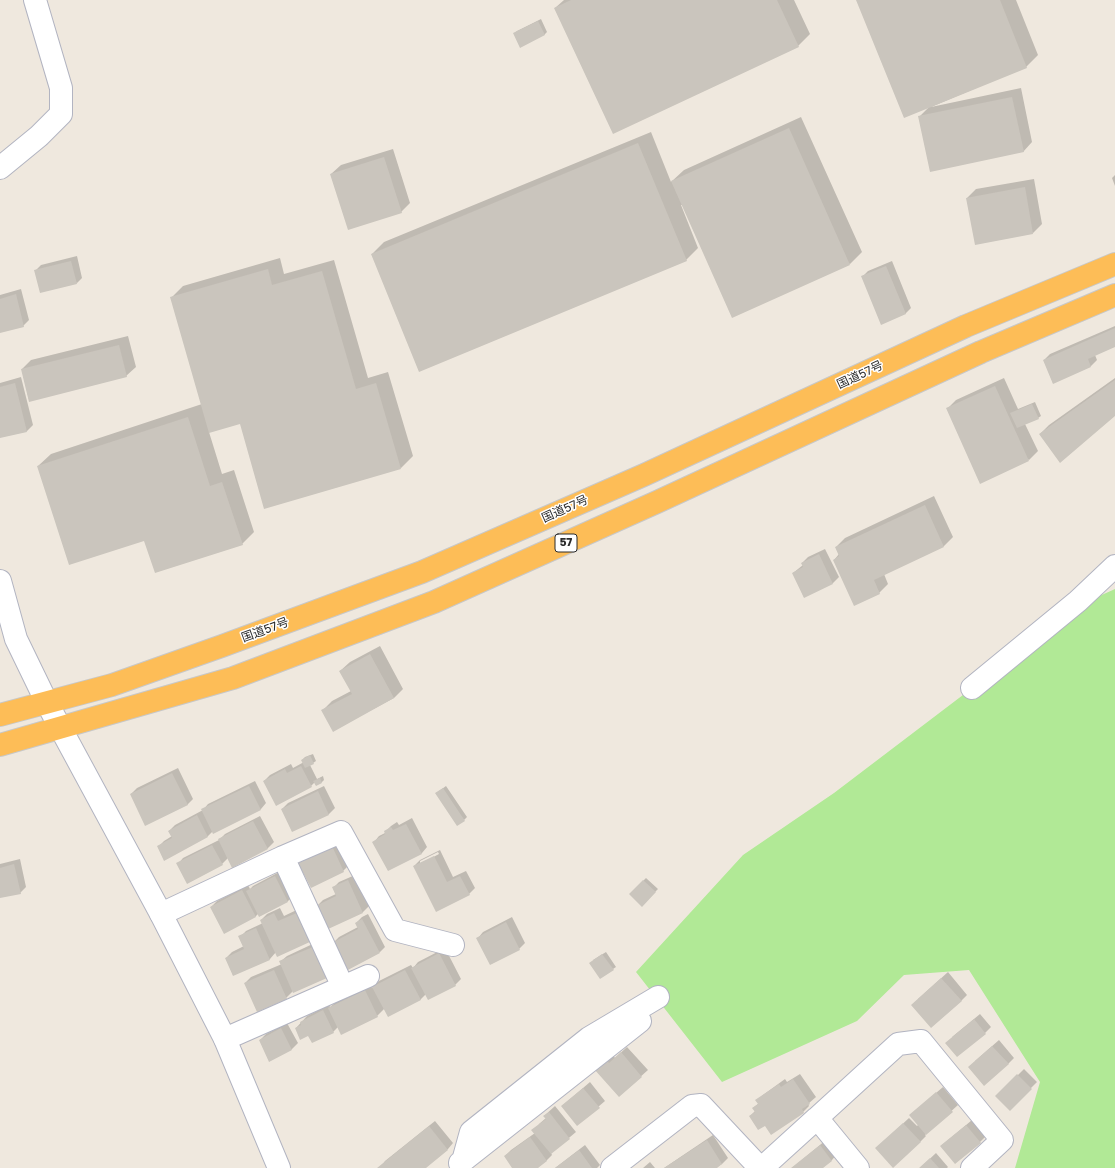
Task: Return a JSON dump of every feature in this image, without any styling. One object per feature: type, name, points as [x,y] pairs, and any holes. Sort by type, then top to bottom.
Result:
[{"type":"highway","name":"国道57号","points":[[0,715],[112,684],[208,651],[422,572],[644,475],[966,326],[1115,264]]},
{"type":"highway","name":"57","points":[[0,745],[233,678],[434,602],[657,502],[981,352],[1115,295]]},
{"type":"street","points":[[0,168],[39,136],[61,114],[61,88],[34,0]]},
{"type":"street","points":[[972,688],[1078,601],[1115,566]]},
{"type":"street","points":[[0,581],[16,639],[47,703],[161,914],[225,1039],[279,1168]]},
{"type":"street","points":[[161,914],[283,857],[341,832],[395,930],[453,945]]},
{"type":"street","points":[[283,857],[343,987]]},
{"type":"street","points":[[225,1039],[368,976]]},
{"type":"street","points":[[458,1164],[471,1132],[589,1038],[658,997]]},
{"type":"street","points":[[458,1164],[640,1021]]},
{"type":"street","points":[[612,1168],[692,1106],[701,1105],[761,1168],[898,1044],[921,1041],[1002,1140],[972,1168]]},
{"type":"street","points":[[817,1118],[858,1168]]},
{"type":"green space","points":[[1115,589],[1115,1168],[1015,1168],[1040,1082],[969,970],[904,975],[857,1021],[722,1082],[636,972],[743,855],[834,793],[1084,603]]},
{"type":"building","points":[[571,0],[777,0],[799,47],[613,134],[554,8]]},
{"type":"building","points":[[856,0],[1000,0],[1027,68],[904,118]]},
{"type":"building","points":[[538,21],[545,35],[520,48],[513,33]]},
{"type":"building","points":[[1012,97],[1024,152],[930,172],[918,116]]},
{"type":"building","points":[[789,128],[850,265],[732,318],[671,181]]},
{"type":"building","points":[[638,143],[687,261],[419,372],[371,254]]},
{"type":"building","points":[[384,157],[402,213],[348,230],[330,174]]},
{"type":"building","points":[[1025,187],[1033,234],[975,245],[966,198]]},
{"type":"building","points":[[71,261],[77,284],[40,293],[34,270]]},
{"type":"building","points":[[886,266],[906,314],[881,325],[861,276]]},
{"type":"building","points":[[268,269],[272,285],[322,271],[356,389],[376,383],[401,469],[264,509],[240,424],[209,433],[170,297]]},
{"type":"building","points":[[16,294],[24,327],[0,333],[0,299]]},
{"type":"building","points":[[1115,328],[1115,347],[1088,359],[1091,367],[1053,384],[1043,360]]},
{"type":"building","points":[[119,345],[127,377],[29,402],[21,369]]},
{"type":"building","points":[[1115,380],[1115,416],[1060,463],[1039,434]]},
{"type":"building","points":[[15,383],[27,432],[0,438],[0,387]]},
{"type":"building","points":[[995,386],[1029,461],[980,484],[946,408]]},
{"type":"building","points":[[1032,404],[1039,419],[1017,428],[1010,413]]},
{"type":"building","points":[[188,417],[210,486],[222,482],[243,545],[155,573],[144,541],[69,565],[37,466]]},
{"type":"building","points":[[925,505],[944,547],[874,580],[880,594],[854,606],[833,560],[839,556],[835,547]]},
{"type":"building","points":[[819,554],[833,584],[804,598],[792,573],[803,567],[801,563]]},
{"type":"building","points":[[370,654],[394,698],[333,732],[321,710],[352,694],[339,671]]},
{"type":"building","points":[[310,755],[314,764],[305,768],[301,760]]},
{"type":"building","points":[[301,766],[312,787],[276,806],[263,781],[285,769],[287,773]]},
{"type":"building","points":[[172,773],[188,805],[145,826],[130,794]]},
{"type":"building","points":[[320,778],[322,783],[316,786],[313,781]]},
{"type":"building","points":[[249,786],[261,810],[213,834],[201,809]]},
{"type":"building","points":[[443,788],[465,821],[457,826],[435,793]]},
{"type":"building","points":[[318,791],[329,815],[292,832],[281,809]]},
{"type":"building","points":[[197,815],[208,837],[164,861],[157,846],[172,838],[168,831]]},
{"type":"building","points":[[253,821],[268,849],[232,868],[218,839]]},
{"type":"building","points":[[406,824],[422,854],[388,871],[372,842],[385,834],[384,831],[391,827],[393,830]]},
{"type":"building","points":[[212,845],[223,865],[187,884],[176,863]]},
{"type":"building","points":[[332,846],[344,872],[311,888],[298,863]]},
{"type":"building","points":[[434,856],[447,882],[460,876],[470,895],[436,912],[413,866]]},
{"type":"building","points":[[14,864],[21,894],[0,898],[0,868]]},
{"type":"building","points":[[275,876],[288,902],[259,917],[246,891]]},
{"type":"building","points":[[348,880],[363,913],[326,930],[316,906],[336,896],[332,887]]},
{"type":"building","points":[[643,880],[656,892],[642,907],[629,894]]},
{"type":"building","points":[[242,890],[256,917],[224,934],[210,907]]},
{"type":"building","points":[[299,912],[312,941],[277,957],[260,920],[274,913],[278,921]]},
{"type":"building","points":[[362,919],[380,953],[346,971],[332,943],[358,929],[355,923]]},
{"type":"building","points":[[506,922],[520,950],[490,965],[476,938]]},
{"type":"building","points":[[256,928],[270,960],[233,976],[225,958],[244,949],[238,936]]},
{"type":"building","points":[[313,947],[327,978],[293,993],[279,961]]},
{"type":"building","points":[[439,953],[456,986],[428,1000],[411,968]]},
{"type":"building","points":[[602,954],[614,970],[600,979],[589,963]]},
{"type":"building","points":[[274,970],[287,999],[257,1012],[244,983]]},
{"type":"building","points":[[405,970],[421,1000],[388,1017],[372,987]]},
{"type":"building","points":[[941,978],[962,1001],[931,1028],[911,1005]]},
{"type":"building","points":[[365,990],[378,1017],[341,1035],[328,1008]]},
{"type":"building","points":[[323,1010],[334,1033],[312,1043],[308,1036],[300,1040],[295,1028],[301,1025],[300,1022]]},
{"type":"building","points":[[974,1019],[986,1034],[957,1057],[945,1043]]},
{"type":"building","points":[[281,1028],[292,1050],[269,1062],[259,1040]]},
{"type":"building","points":[[992,1046],[1009,1064],[984,1086],[968,1067]]},
{"type":"building","points":[[621,1052],[642,1077],[619,1097],[594,1069],[605,1059],[609,1063]]},
{"type":"building","points":[[1017,1074],[1032,1089],[1010,1111],[995,1096]]},
{"type":"building","points":[[793,1079],[810,1104],[802,1109],[804,1113],[771,1135],[765,1126],[758,1130],[749,1116],[755,1112],[752,1108],[758,1104],[755,1100],[779,1084],[781,1087]]},
{"type":"building","points":[[583,1088],[600,1108],[577,1126],[561,1106]]},
{"type":"building","points":[[936,1092],[953,1112],[926,1135],[909,1115]]},
{"type":"building","points":[[549,1112],[570,1139],[551,1154],[531,1130],[546,1119],[543,1116]]},
{"type":"building","points":[[903,1123],[921,1142],[893,1168],[875,1148]]},
{"type":"building","points":[[966,1125],[981,1143],[955,1164],[940,1146]]},
{"type":"building","points":[[429,1126],[448,1150],[426,1168],[377,1168]]},
{"type":"building","points":[[530,1137],[547,1161],[538,1168],[512,1168],[504,1156]]},
{"type":"building","points":[[707,1140],[722,1164],[717,1168],[664,1168]]},
{"type":"building","points":[[820,1145],[832,1161],[823,1168],[791,1168]]},
{"type":"building","points":[[579,1150],[592,1168],[555,1168]]},
{"type":"building","points":[[930,1158],[939,1168],[919,1168]]}]
